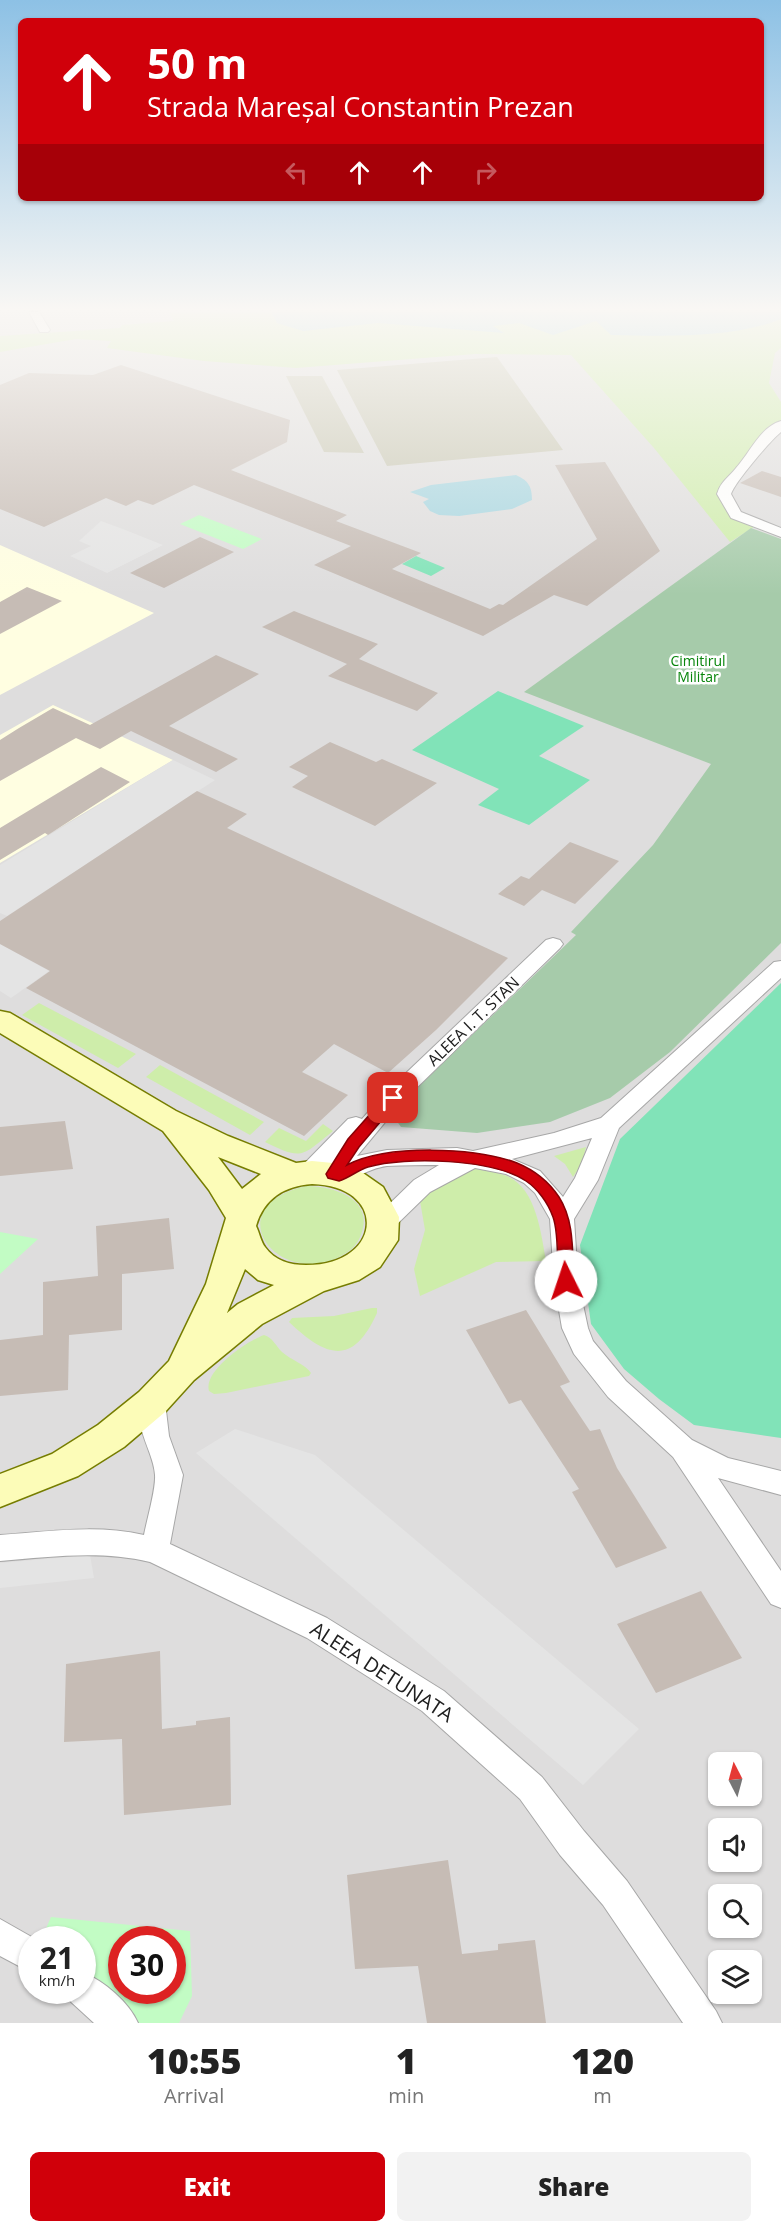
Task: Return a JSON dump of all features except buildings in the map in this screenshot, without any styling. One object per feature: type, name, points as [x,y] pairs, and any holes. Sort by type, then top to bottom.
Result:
[{"type":"main road","points":[[0,1020],[199,1136],[319,1174],[356,1182],[373,1196],[381,1208],[384,1223],[382,1237],[375,1251],[363,1262],[341,1274],[315,1280],[250,1314],[182,1370],[152,1402],[111,1436],[65,1465],[0,1491]]},
{"type":"main road","points":[[170,1121],[229,1193],[241,1222],[246,1249],[263,1266],[288,1277],[315,1280]]},
{"type":"main road","points":[[182,1370],[228,1273],[241,1222],[251,1199],[274,1181],[319,1174]]},
{"type":"street","points":[[781,425],[763,441],[741,471],[727,484],[724,494],[736,515],[781,533]]},
{"type":"street","name":"ALEEA I. T. STAN","points":[[319,1174],[353,1143],[393,1098],[553,944]]},
{"type":"street","points":[[384,1223],[422,1186],[452,1168],[474,1159],[555,1141],[609,1124],[781,967]]},
{"type":"street","points":[[562,1219],[586,1180],[609,1124]]},
{"type":"street","points":[[319,1174],[387,1158],[435,1156],[474,1159],[512,1167],[532,1177],[553,1200],[562,1219],[566,1281],[575,1328],[584,1347],[617,1389],[683,1449],[781,1595]]},
{"type":"street","points":[[152,1402],[156,1436],[169,1475],[155,1550]]},
{"type":"street","points":[[683,1449],[722,1468],[781,1483]]},
{"type":"street","name":"ALEEA DETUNATA","points":[[0,1548],[89,1541],[124,1543],[155,1550],[316,1628],[433,1701],[531,1788],[572,1843],[615,1893],[704,2023]]},
{"type":"street","points":[[0,1936],[18,1947]]},
{"type":"street","points":[[96,2002],[120,2023]]},
{"type":"shaded area","points":[[0,406],[781,406],[781,2023],[0,2023]]},
{"type":"shaded area","points":[[301,406],[339,406],[364,453],[324,452]]},
{"type":"shaded area","points":[[356,406],[532,406],[563,450],[387,466]]},
{"type":"shaded area","points":[[101,521],[163,545],[107,573],[70,556],[91,546],[79,541]]},
{"type":"shaded area","points":[[0,545],[154,613],[0,695]]},
{"type":"shaded area","points":[[53,705],[173,760],[0,863],[0,735]]},
{"type":"shaded area","points":[[173,760],[215,780],[7,916],[0,913],[0,865]]},
{"type":"shaded area","points":[[0,944],[49,971],[11,998],[0,991]]},
{"type":"shaded area","points":[[235,1429],[315,1455],[639,1729],[583,1785],[196,1453]]},
{"type":"shaded area","points":[[90,1555],[94,1578],[0,1588],[0,1563]]},
{"type":"green space","points":[[617,406],[781,406],[781,425],[727,484],[736,515],[757,525],[730,542],[654,448]]},
{"type":"green space","points":[[199,515],[262,539],[243,549],[180,524]]},
{"type":"green space","name":"Cimitirul Militar","points":[[751,528],[781,539],[781,943],[670,1052],[610,1098],[550,1122],[477,1133],[401,1127],[391,1113],[576,935],[571,932],[653,845],[711,764],[524,692]]},
{"type":"green space","points":[[416,556],[445,568],[431,576],[402,564]]},
{"type":"green space","points":[[498,691],[584,726],[539,756],[590,780],[529,825],[478,805],[499,789],[412,750]]},
{"type":"green space","points":[[781,983],[781,1438],[694,1425],[624,1369],[591,1324],[580,1245],[620,1139]]},
{"type":"green space","points":[[39,1003],[136,1054],[118,1068],[22,1015]]},
{"type":"green space","points":[[160,1065],[264,1122],[250,1135],[146,1077]]},
{"type":"green space","points":[[323,1124],[333,1131],[315,1146],[302,1153],[287,1152],[265,1142],[279,1128],[306,1141]]},
{"type":"green space","points":[[586,1147],[582,1163],[573,1177],[565,1164],[554,1156]]},
{"type":"green space","points":[[476,1169],[504,1175],[515,1180],[523,1189],[535,1211],[546,1261],[496,1262],[420,1296],[414,1269],[425,1230],[420,1201],[434,1183]]},
{"type":"green space","points":[[306,1186],[326,1188],[346,1195],[360,1208],[364,1217],[362,1231],[354,1246],[349,1251],[324,1262],[301,1263],[281,1256],[267,1244],[260,1228],[263,1212],[278,1197]]},
{"type":"green space","points":[[0,1232],[38,1239],[0,1274]]},
{"type":"green space","points":[[377,1308],[377,1313],[368,1330],[349,1349],[338,1351],[315,1343],[289,1322],[292,1318],[334,1316]]},
{"type":"green space","points":[[264,1335],[272,1340],[282,1352],[308,1370],[311,1373],[309,1376],[226,1393],[214,1394],[209,1391],[209,1383],[219,1366],[247,1343]]},
{"type":"green space","points":[[51,1917],[140,1926],[108,1926],[108,2001],[96,1990],[96,1926],[47,1926]]},
{"type":"green space","points":[[186,1931],[190,1931],[192,1996],[179,2023],[134,2023],[112,2004],[186,2004]]},
{"type":"water","points":[[516,475],[529,485],[532,500],[512,509],[459,516],[439,515],[430,511],[423,502],[429,499],[410,492],[431,485]]},
{"type":"route","points":[[393,1098],[353,1143],[333,1174],[339,1175],[364,1162],[410,1156],[457,1156],[512,1167],[532,1177],[543,1187],[553,1200],[562,1219],[566,1281]]}]
